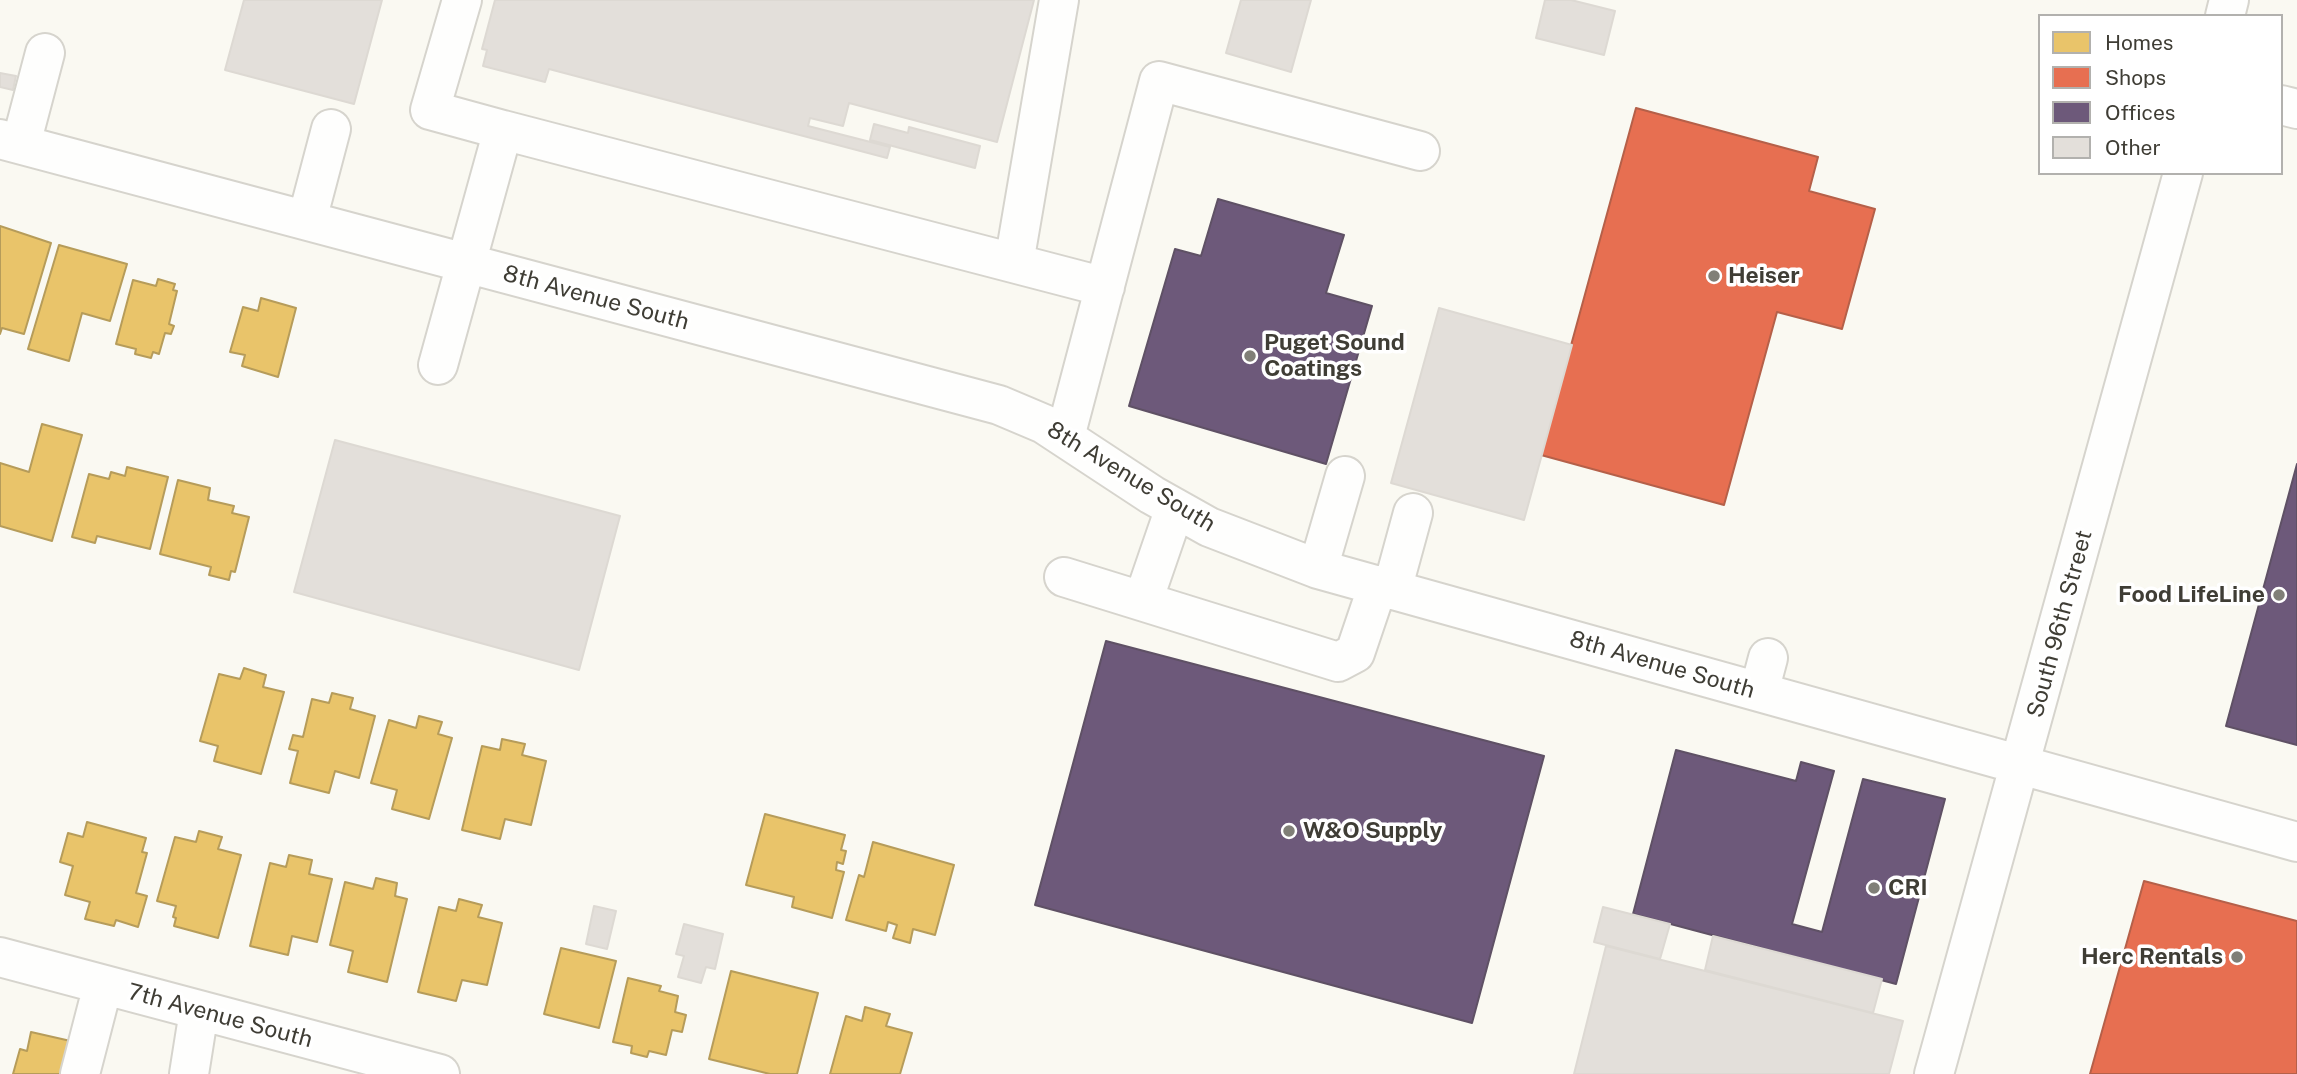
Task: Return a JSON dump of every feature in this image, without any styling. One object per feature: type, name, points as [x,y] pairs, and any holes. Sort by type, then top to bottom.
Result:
[{"type":"street","points":[[462,0],[430,110],[1105,287]]},
{"type":"street","points":[[1014,263],[1059,0]]},
{"type":"street","points":[[10,141],[45,53]]},
{"type":"street","points":[[1065,437],[1159,81],[1420,151]]},
{"type":"street","points":[[307,220],[331,129]]},
{"type":"street","points":[[438,366],[503,130]]},
{"type":"street","name":"8th Avenue South","points":[[10,141],[999,405],[1044,424],[1152,495],[1209,527],[1318,569],[1385,588],[1763,675],[2021,765],[2297,842]]},
{"type":"street","name":"South 96th Street","points":[[1934,1074],[2182,175]]},
{"type":"street","points":[[1318,569],[1345,477]]},
{"type":"street","points":[[1143,601],[1175,508]]},
{"type":"street","points":[[1063,577],[1338,662],[1355,653],[1385,588],[1413,513]]},
{"type":"street","name":"7th Avenue South","points":[[0,957],[440,1074]]},
{"type":"street","points":[[80,1074],[103,985]]},
{"type":"street","points":[[189,1074],[199,1011]]},
{"type":"building: Homes","points":[[0,226],[51,243],[24,334],[2,328],[0,334]]},
{"type":"building: Homes","points":[[59,245],[127,264],[110,321],[82,313],[69,361],[28,349]]},
{"type":"building: Homes","points":[[158,279],[175,284],[173,290],[177,291],[169,324],[174,326],[171,334],[165,333],[159,354],[153,352],[151,358],[135,354],[136,349],[116,344],[133,280],[156,286]]},
{"type":"building: Homes","points":[[261,298],[296,308],[278,377],[242,366],[245,355],[230,352],[243,307],[258,311]]},
{"type":"building: Homes","points":[[42,424],[82,435],[52,541],[0,526],[0,463],[29,472]]},
{"type":"building: Homes","points":[[127,467],[168,477],[150,549],[97,536],[95,543],[72,537],[89,474],[109,479],[111,472],[125,476]]},
{"type":"building: Homes","points":[[178,480],[210,488],[208,500],[234,506],[232,513],[249,517],[235,572],[231,571],[229,580],[209,575],[211,567],[160,554]]},
{"type":"building: Homes","points":[[244,668],[266,675],[263,687],[284,692],[261,774],[214,761],[218,746],[200,741],[219,674],[240,679]]},
{"type":"building: Homes","points":[[332,693],[353,698],[350,709],[375,716],[359,778],[335,771],[329,793],[290,783],[298,751],[289,749],[293,735],[303,737],[312,699],[329,703]]},
{"type":"building: Homes","points":[[419,716],[442,722],[438,734],[452,738],[429,819],[392,809],[397,790],[371,783],[389,720],[416,728]]},
{"type":"building: Homes","points":[[502,739],[525,744],[522,755],[546,761],[531,825],[505,819],[500,839],[462,830],[482,746],[500,750]]},
{"type":"building: Homes","points":[[765,814],[845,835],[841,850],[846,851],[843,864],[837,862],[836,870],[844,872],[832,918],[792,907],[794,897],[746,885]]},
{"type":"building: Homes","points":[[87,822],[146,838],[142,852],[147,853],[136,893],[147,896],[138,927],[116,920],[114,926],[85,919],[90,902],[65,895],[73,866],[60,862],[68,833],[83,837]]},
{"type":"building: Homes","points":[[199,831],[222,837],[218,849],[241,855],[218,938],[174,926],[176,906],[157,901],[175,837],[196,842]]},
{"type":"building: Homes","points":[[873,842],[954,865],[935,935],[913,929],[910,943],[893,938],[897,925],[888,922],[886,931],[846,920],[859,875],[864,877]]},
{"type":"building: Homes","points":[[289,855],[312,860],[309,874],[332,879],[317,942],[292,936],[288,955],[250,946],[270,863],[286,867]]},
{"type":"building: Homes","points":[[376,878],[397,883],[395,896],[407,899],[387,982],[348,972],[353,951],[330,945],[345,882],[373,889]]},
{"type":"building: Homes","points":[[459,899],[482,905],[478,917],[502,923],[487,985],[462,980],[456,1001],[418,992],[439,907],[456,911]]},
{"type":"building: Homes","points":[[561,948],[616,961],[599,1028],[544,1014]]},
{"type":"building: Homes","points":[[731,971],[818,993],[797,1074],[770,1074],[709,1059]]},
{"type":"building: Homes","points":[[628,978],[661,986],[659,991],[678,996],[675,1012],[686,1015],[682,1032],[672,1030],[666,1055],[649,1051],[647,1057],[631,1053],[632,1046],[613,1042]]},
{"type":"building: Homes","points":[[865,1007],[890,1014],[886,1026],[912,1033],[900,1074],[830,1074],[846,1016],[862,1021]]},
{"type":"building: Homes","points":[[31,1032],[75,1042],[70,1074],[13,1074],[20,1049],[27,1051]]},
{"type":"building: Shops","points":[[1636,108],[1818,157],[1809,191],[1875,209],[1842,329],[1777,312],[1724,505],[1541,455]]},
{"type":"building: Shops","points":[[2144,881],[2297,921],[2297,1074],[2090,1074]]},
{"type":"building: Offices","name":"Puget Sound Coatings","points":[[1218,199],[1344,235],[1326,293],[1372,306],[1326,464],[1129,406],[1175,249],[1201,256]]},
{"type":"building: Offices","name":"Food LifeLine","points":[[2297,464],[2297,745],[2226,726]]},
{"type":"building: Offices","name":"W&O Supply","points":[[1106,641],[1544,756],[1472,1023],[1035,905]]},
{"type":"building: Offices","points":[[1676,750],[1796,781],[1801,762],[1834,771],[1792,924],[1822,932],[1863,779],[1945,799],[1896,984],[1633,914]]},
{"type":"building: Other","points":[[244,0],[382,0],[354,104],[225,70]]},
{"type":"building: Other","points":[[495,0],[1034,0],[997,142],[849,103],[843,126],[810,118],[808,126],[890,147],[887,158],[549,69],[545,82],[483,66],[487,50],[482,49]]},
{"type":"building: Other","points":[[1241,0],[1311,0],[1291,72],[1226,53]]},
{"type":"building: Other","points":[[1545,0],[1571,0],[1615,11],[1604,55],[1536,38]]},
{"type":"building: Other","points":[[0,73],[16,76],[13,90],[0,87]]},
{"type":"building: Other","points":[[874,124],[908,133],[909,127],[980,146],[975,168],[870,140]]},
{"type":"building: Other","points":[[1439,308],[1572,345],[1524,520],[1391,483]]},
{"type":"building: Other","points":[[335,440],[620,516],[579,670],[294,592]]},
{"type":"building: Other","points":[[594,906],[616,911],[607,949],[586,944]]},
{"type":"building: Other","points":[[1603,907],[1670,924],[1660,959],[1594,942]]},
{"type":"building: Other","points":[[684,924],[723,934],[715,969],[706,967],[701,983],[678,977],[684,956],[676,954]]},
{"type":"building: Other","points":[[1713,936],[1882,979],[1873,1013],[1705,970]]},
{"type":"building: Other","points":[[1606,946],[1903,1021],[1889,1074],[1574,1074]]},
{"type":"place","name":"Heiser","points":[[1714,276]]},
{"type":"place","name":"Puget Sound Coatings","points":[[1250,356]]},
{"type":"place","name":"Food LifeLine","points":[[2279,595]]},
{"type":"place","name":"W&O Supply","points":[[1289,831]]},
{"type":"place","name":"CRI","points":[[1874,888]]},
{"type":"place","name":"Herc Rentals","points":[[2237,957]]}]
